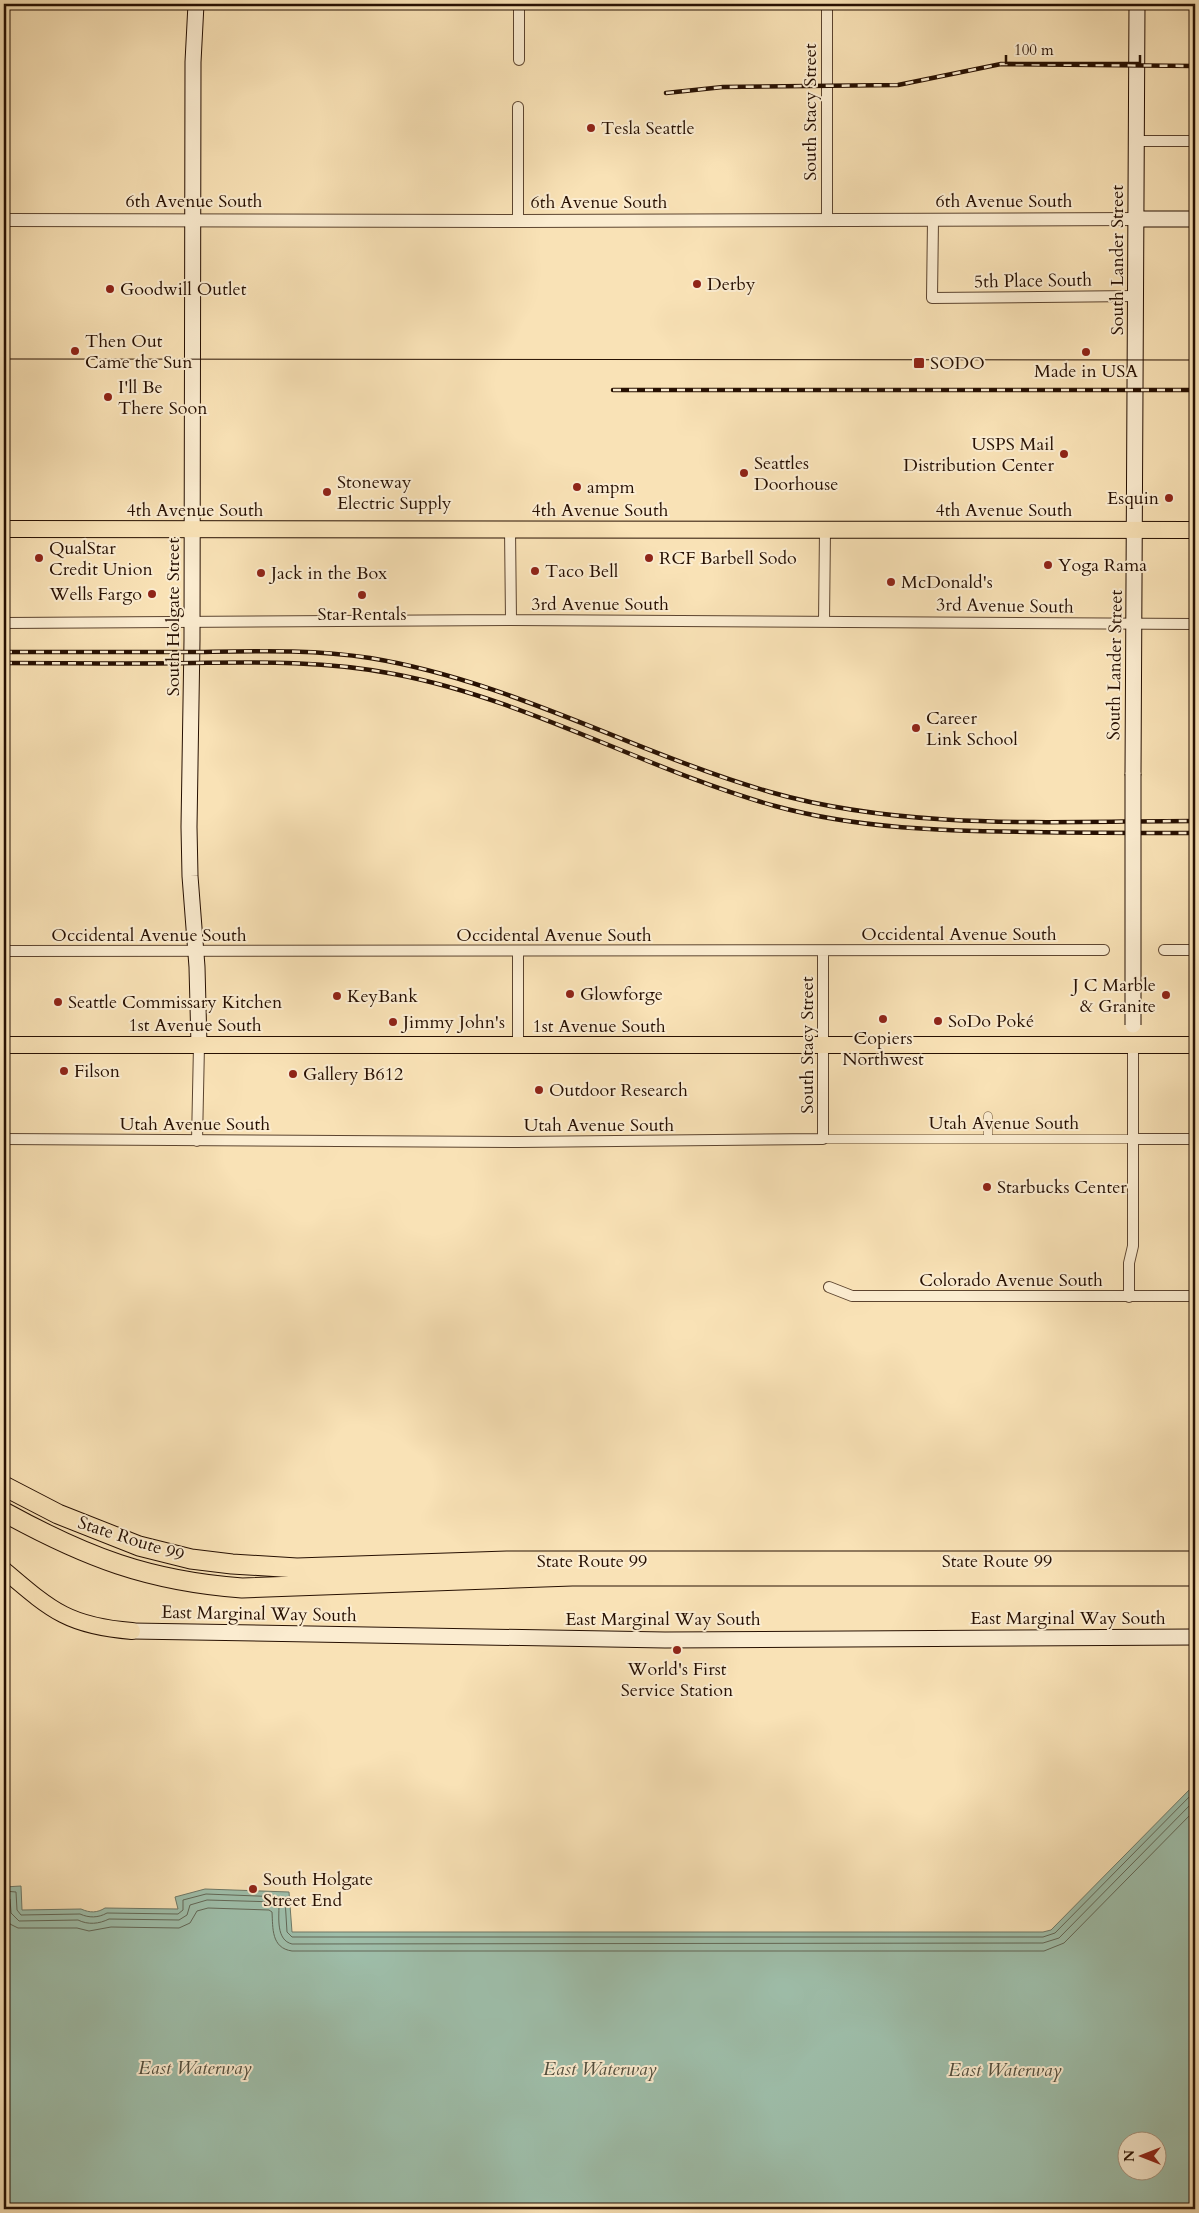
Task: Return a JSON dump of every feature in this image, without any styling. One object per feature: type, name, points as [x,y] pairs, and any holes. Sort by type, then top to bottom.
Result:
[{"type":"highway","name":"State Route 99","points":[[6,1488],[58,1514],[139,1546],[191,1559],[251,1565],[306,1568],[507,1561],[1195,1561]]},
{"type":"highway","name":"State Route 99","points":[[4,1512],[43,1533],[117,1565],[168,1579],[242,1588],[572,1576],[1195,1576]]},
{"type":"main road","name":"South Holgate Street","points":[[196,4],[193,62],[190,876],[197,951],[199,1045]]},
{"type":"main road","name":"South Lander Street","points":[[1133,1045],[1136,4]]},
{"type":"main road","name":"6th Avenue South","points":[[1136,219],[1195,219]]},
{"type":"main road","name":"4th Avenue South","points":[[4,529],[1195,530]]},
{"type":"main road","name":"1st Avenue South","points":[[4,1045],[1195,1045]]},
{"type":"main road","points":[[4,1570],[47,1606],[67,1617],[102,1628],[132,1631]]},
{"type":"main road","name":"East Marginal Way South","points":[[132,1631],[665,1640],[1195,1637]]},
{"type":"street","points":[[519,4],[519,60]]},
{"type":"street","name":"South Stacy Street","points":[[827,4],[827,220]]},
{"type":"street","points":[[518,107],[518,221]]},
{"type":"street","points":[[1136,141],[1195,141]]},
{"type":"street","name":"6th Avenue South","points":[[4,220],[1136,219]]},
{"type":"street","name":"5th Place South","points":[[932,220],[932,298],[1136,296]]},
{"type":"street","points":[[510,530],[511,620]]},
{"type":"street","points":[[824,621],[825,530]]},
{"type":"street","name":"3rd Avenue South","points":[[4,623],[511,620],[1195,624]]},
{"type":"street","name":"Occidental Avenue South","points":[[4,951],[1104,950]]},
{"type":"street","points":[[1164,950],[1195,950]]},
{"type":"street","points":[[518,951],[518,1046]]},
{"type":"street","name":"South Stacy Street","points":[[823,951],[823,1139]]},
{"type":"street","name":"South Holgate Street","points":[[197,1140],[199,1045]]},
{"type":"street","name":"South Lander Street","points":[[1129,1297],[1129,1263],[1132,1246],[1133,1045]]},
{"type":"street","points":[[988,1116],[988,1139]]},
{"type":"street","name":"Utah Avenue South","points":[[4,1139],[527,1142],[823,1139],[1195,1139]]},
{"type":"street","name":"Colorado Avenue South","points":[[829,1287],[852,1296],[1195,1296]]},
{"type":"water","name":"East Waterway","points":[[1195,1784],[1195,2209],[4,2209],[4,1887],[21,1886],[22,1910],[81,1909],[93,1912],[105,1908],[178,1909],[175,1897],[205,1889],[289,1892],[292,1932],[1043,1932],[1051,1930]]},
{"type":"tram line","points":[[4,359],[1195,360]]},
{"type":"railway","points":[[666,93],[723,87],[898,85],[1001,64],[1195,66]]},
{"type":"railway","points":[[613,390],[1195,390]]},
{"type":"railway","points":[[4,652],[285,651],[349,655],[422,669],[473,683],[523,700],[720,776],[770,792],[822,804],[874,813],[981,821],[1195,821]]},
{"type":"railway","points":[[4,663],[269,663],[369,670],[443,685],[492,700],[680,774],[727,791],[807,814],[870,824],[966,831],[1195,833]]},
{"type":"place","name":"Tesla Seattle","points":[[591,128]]},
{"type":"place","name":"Derby","points":[[697,284]]},
{"type":"place","name":"Goodwill Outlet","points":[[110,289]]},
{"type":"place","name":"Then Out Came the Sun","points":[[75,351]]},
{"type":"place","name":"Made in USA","points":[[1086,352]]},
{"type":"place","name":"SODO","points":[[919,363]]},
{"type":"place","name":"I'll Be There Soon","points":[[108,397]]},
{"type":"place","name":"USPS Mail Distribution Center","points":[[1064,454]]},
{"type":"place","name":"Seattles Doorhouse","points":[[744,473]]},
{"type":"place","name":"ampm","points":[[577,487]]},
{"type":"place","name":"Stoneway Electric Supply","points":[[327,492]]},
{"type":"place","name":"Esquin","points":[[1169,498]]},
{"type":"place","name":"QualStar Credit Union","points":[[39,558]]},
{"type":"place","name":"RCF Barbell Sodo","points":[[649,558]]},
{"type":"place","name":"Yoga Rama","points":[[1048,565]]},
{"type":"place","name":"Taco Bell","points":[[535,571]]},
{"type":"place","name":"Jack in the Box","points":[[261,573]]},
{"type":"place","name":"McDonald's","points":[[891,582]]},
{"type":"place","name":"Wells Fargo","points":[[152,594]]},
{"type":"place","name":"Star Rentals","points":[[362,595]]},
{"type":"place","name":"Career Link School","points":[[916,728]]},
{"type":"place","name":"Glowforge","points":[[570,994]]},
{"type":"place","name":"J C Marble & Granite","points":[[1166,995]]},
{"type":"place","name":"KeyBank","points":[[337,996]]},
{"type":"place","name":"Seattle Commissary Kitchen","points":[[58,1002]]},
{"type":"place","name":"Copiers Northwest","points":[[883,1019]]},
{"type":"place","name":"SoDo Poké","points":[[938,1021]]},
{"type":"place","name":"Jimmy John's","points":[[393,1022]]},
{"type":"place","name":"Filson","points":[[64,1071]]},
{"type":"place","name":"Gallery B612","points":[[293,1074]]},
{"type":"place","name":"Outdoor Research","points":[[539,1090]]},
{"type":"place","name":"Starbucks Center","points":[[987,1187]]},
{"type":"place","name":"World's First Service Station","points":[[677,1650]]},
{"type":"place","name":"South Holgate Street End","points":[[253,1889]]}]
